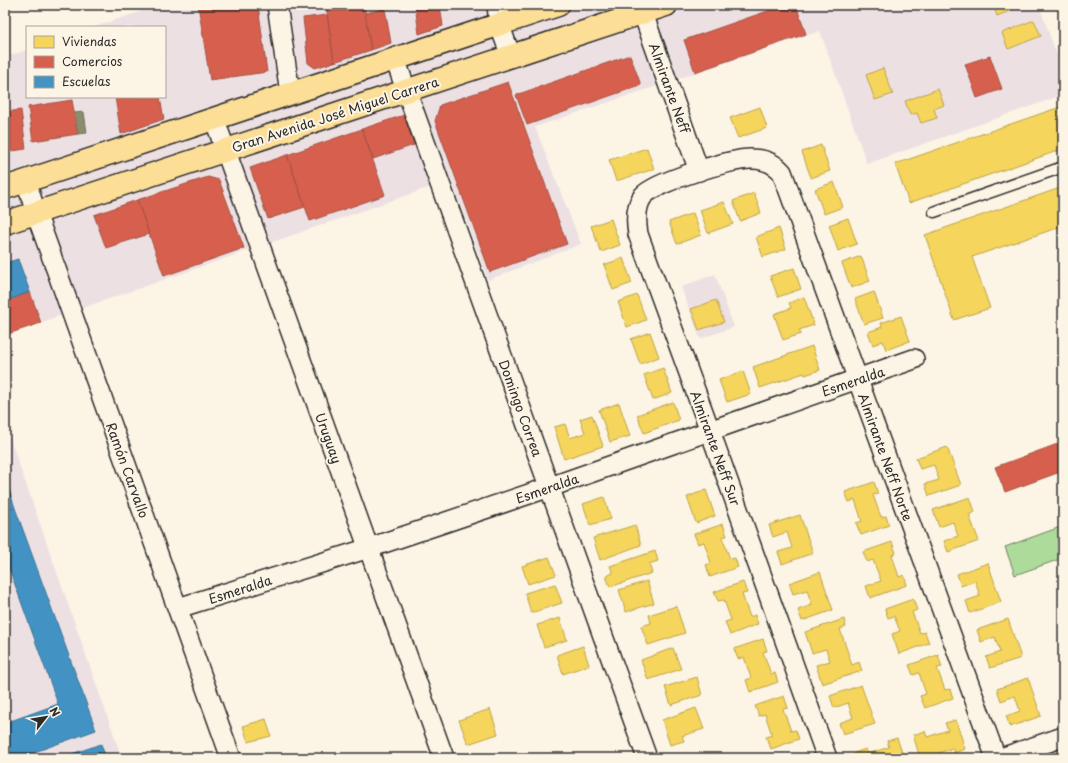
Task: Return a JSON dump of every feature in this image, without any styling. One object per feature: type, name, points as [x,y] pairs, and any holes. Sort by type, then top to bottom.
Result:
[{"type":"main road","points":[[5,188],[395,59],[498,15],[558,5]]},
{"type":"main road","name":"Gran Avenida José Miguel Carrera","points":[[5,223],[511,56],[642,9],[666,5]]},
{"type":"street","points":[[277,5],[290,93]]},
{"type":"street","name":"Almirante Neff","points":[[642,9],[700,171]]},
{"type":"street","points":[[498,15],[511,56]]},
{"type":"street","name":"Domingo Correa","points":[[395,59],[647,758]]},
{"type":"street","name":"Uruguay","points":[[214,118],[444,758]]},
{"type":"street","name":"Almirante Neff Norte","points":[[700,171],[734,160],[752,158],[769,162],[777,166],[782,172],[996,758]]},
{"type":"street","name":"Almirante Neff Sur","points":[[700,171],[658,186],[643,196],[636,215],[638,234],[827,758]]},
{"type":"street","name":"Ramón Carvallo","points":[[26,181],[231,758]]},
{"type":"street","name":"Esmeralda","points":[[178,608],[369,548],[550,488],[914,359]]},
{"type":"street","points":[[1001,758],[1063,737]]},
{"type":"lane","points":[[934,212],[1063,167]]},
{"type":"shaded area","points":[[160,5],[1039,5],[1063,72],[1063,95],[867,164],[820,31],[535,127],[581,244],[488,280],[451,180],[5,335],[5,57],[26,50],[26,98],[166,98],[166,26],[97,26]]},
{"type":"shaded area","points":[[715,274],[734,327],[700,339],[681,287]]},
{"type":"shaded area","points":[[5,424],[122,758],[5,758]]},
{"type":"green space","points":[[1063,526],[1063,558],[1015,575],[1005,547]]},
{"type":"building: Viviendas","points":[[993,5],[1025,5],[997,16]]},
{"type":"building: Viviendas","points":[[1034,20],[1041,36],[1008,49],[1002,33]]},
{"type":"building: Viviendas","points":[[883,68],[893,94],[875,100],[866,75]]},
{"type":"building: Viviendas","points":[[938,89],[944,105],[934,109],[937,118],[921,123],[917,113],[910,115],[905,101]]},
{"type":"building: Viviendas","points":[[1063,106],[1063,149],[909,203],[895,164]]},
{"type":"building: Viviendas","points":[[760,107],[767,128],[738,138],[730,118]]},
{"type":"building: Viviendas","points":[[821,145],[830,171],[811,178],[802,152]]},
{"type":"building: Viviendas","points":[[647,148],[654,169],[616,181],[609,160]]},
{"type":"building: Viviendas","points":[[834,182],[843,207],[824,214],[815,189]]},
{"type":"building: Viviendas","points":[[1063,187],[1063,226],[972,257],[990,308],[954,320],[925,235]]},
{"type":"building: Viviendas","points":[[754,193],[761,213],[740,221],[733,201]]},
{"type":"building: Viviendas","points":[[724,202],[733,224],[708,233],[700,210]]},
{"type":"building: Viviendas","points":[[693,213],[701,235],[677,244],[669,222]]},
{"type":"building: Viviendas","points":[[848,218],[857,244],[838,251],[829,225]]},
{"type":"building: Viviendas","points":[[611,219],[620,245],[601,252],[591,226]]},
{"type":"building: Viviendas","points":[[779,228],[786,249],[763,257],[756,237]]},
{"type":"building: Viviendas","points":[[861,256],[870,281],[851,288],[842,263]]},
{"type":"building: Viviendas","points":[[623,258],[632,283],[613,290],[604,265]]},
{"type":"building: Viviendas","points":[[794,268],[801,289],[778,297],[770,276]]},
{"type":"building: Viviendas","points":[[874,292],[883,318],[864,324],[855,299]]},
{"type":"building: Viviendas","points":[[637,295],[646,320],[627,327],[618,302]]},
{"type":"building: Viviendas","points":[[804,297],[814,325],[799,330],[801,334],[783,340],[774,314],[791,308],[789,303]]},
{"type":"building: Viviendas","points":[[716,300],[724,322],[699,330],[691,309]]},
{"type":"building: Viviendas","points":[[901,316],[910,341],[886,350],[883,341],[873,345],[868,332],[882,327],[881,323]]},
{"type":"building: Viviendas","points":[[650,332],[659,357],[640,364],[631,339]]},
{"type":"building: Viviendas","points":[[812,346],[820,370],[805,375],[804,373],[760,388],[753,367]]},
{"type":"building: Viviendas","points":[[663,368],[672,393],[653,400],[644,375]]},
{"type":"building: Viviendas","points":[[743,371],[751,394],[727,402],[719,380]]},
{"type":"building: Viviendas","points":[[673,402],[679,420],[644,433],[637,415]]},
{"type":"building: Viviendas","points":[[619,403],[630,436],[610,442],[599,410]]},
{"type":"building: Viviendas","points":[[592,415],[603,446],[564,459],[554,427],[565,424],[570,438],[585,433],[580,419]]},
{"type":"building: Viviendas","points":[[947,447],[961,485],[929,496],[925,484],[939,480],[934,465],[920,469],[916,458]]},
{"type":"building: Viviendas","points":[[874,482],[878,494],[873,495],[881,517],[886,516],[889,525],[861,535],[856,523],[862,521],[855,500],[849,502],[845,492]]},
{"type":"building: Viviendas","points":[[706,490],[715,516],[696,523],[687,497]]},
{"type":"building: Viviendas","points":[[604,497],[611,519],[590,525],[583,504]]},
{"type":"building: Viviendas","points":[[970,497],[975,512],[969,515],[979,541],[948,552],[944,541],[958,536],[953,522],[939,527],[933,510]]},
{"type":"building: Viviendas","points":[[800,515],[813,553],[782,564],[778,552],[792,548],[787,532],[773,537],[769,525]]},
{"type":"building: Viviendas","points":[[723,524],[727,536],[722,537],[730,559],[735,558],[738,567],[710,577],[706,565],[711,563],[704,542],[698,544],[694,534]]},
{"type":"building: Viviendas","points":[[635,525],[641,545],[600,560],[593,538]]},
{"type":"building: Viviendas","points":[[892,542],[896,553],[892,555],[899,577],[904,575],[907,585],[870,598],[866,586],[881,581],[873,560],[867,562],[863,552]]},
{"type":"building: Viviendas","points":[[655,551],[658,561],[649,564],[652,573],[610,587],[606,576],[613,573],[610,566]]},
{"type":"building: Viviendas","points":[[549,557],[556,575],[528,584],[522,566]]},
{"type":"building: Viviendas","points":[[988,563],[1001,602],[970,613],[966,601],[980,596],[975,581],[961,586],[957,574]]},
{"type":"building: Viviendas","points":[[820,572],[833,610],[802,621],[798,610],[812,605],[807,590],[793,594],[789,583]]},
{"type":"building: Viviendas","points":[[647,581],[654,603],[626,612],[619,590]]},
{"type":"building: Viviendas","points":[[743,582],[747,593],[742,594],[750,617],[755,615],[758,624],[730,635],[725,622],[731,620],[724,600],[718,601],[714,592]]},
{"type":"building: Viviendas","points":[[555,584],[562,603],[531,613],[525,593]]},
{"type":"building: Viviendas","points":[[913,599],[917,610],[912,612],[920,633],[925,632],[929,643],[899,654],[892,634],[900,631],[894,616],[888,618],[885,609]]},
{"type":"building: Viviendas","points":[[676,606],[685,633],[648,645],[641,626],[651,623],[649,615]]},
{"type":"building: Viviendas","points":[[560,618],[567,640],[544,647],[537,625]]},
{"type":"building: Viviendas","points":[[844,619],[846,627],[840,629],[852,665],[859,662],[862,671],[822,684],[816,665],[830,661],[826,649],[812,653],[805,632]]},
{"type":"building: Viviendas","points":[[1008,619],[1021,658],[990,668],[986,657],[1000,652],[995,637],[981,642],[977,630]]},
{"type":"building: Viviendas","points":[[763,639],[767,651],[763,652],[771,674],[775,673],[778,682],[750,692],[746,680],[751,678],[744,657],[738,659],[734,649]]},
{"type":"building: Viviendas","points":[[583,646],[589,665],[563,674],[557,655]]},
{"type":"building: Viviendas","points":[[673,648],[681,669],[648,680],[641,660]]},
{"type":"building: Viviendas","points":[[938,655],[942,667],[937,668],[945,690],[950,689],[953,698],[925,708],[920,696],[926,694],[919,673],[913,675],[909,665]]},
{"type":"building: Viviendas","points":[[697,677],[702,695],[671,705],[665,687]]},
{"type":"building: Viviendas","points":[[1028,678],[1041,716],[1010,727],[1006,716],[1020,711],[1015,696],[1001,701],[997,689]]},
{"type":"building: Viviendas","points":[[861,685],[875,724],[843,734],[839,723],[853,718],[848,703],[834,708],[830,696]]},
{"type":"building: Viviendas","points":[[784,696],[788,708],[783,709],[791,731],[796,730],[799,739],[771,749],[766,737],[772,735],[765,714],[759,716],[755,706]]},
{"type":"building: Viviendas","points":[[696,708],[704,729],[682,736],[684,741],[670,745],[662,720]]},
{"type":"building: Viviendas","points":[[490,709],[498,734],[468,744],[459,720]]},
{"type":"building: Viviendas","points":[[266,719],[271,736],[248,742],[243,726]]},
{"type":"building: Viviendas","points":[[956,720],[965,749],[954,753],[953,748],[930,756],[931,758],[920,758],[913,735],[925,731],[927,737],[948,730],[945,723]]},
{"type":"building: Viviendas","points":[[897,738],[904,758],[855,758],[854,753],[866,749],[868,754],[889,747],[887,741]]},
{"type":"building: Viviendas","points":[[805,755],[806,758],[796,758]]},
{"type":"building: Comercios","points":[[198,5],[258,5],[267,72],[210,80]]},
{"type":"building: Comercios","points":[[326,5],[364,5],[371,50],[334,62]]},
{"type":"building: Comercios","points":[[415,5],[440,5],[443,26],[419,34]]},
{"type":"building: Comercios","points":[[785,5],[796,5],[806,34],[695,72],[684,40]]},
{"type":"building: Comercios","points":[[385,9],[391,43],[371,50],[365,13]]},
{"type":"building: Comercios","points":[[327,15],[334,62],[315,68],[308,63],[303,18]]},
{"type":"building: Comercios","points":[[630,55],[641,85],[527,125],[516,95]]},
{"type":"building: Comercios","points":[[990,56],[1002,89],[977,98],[965,64]]},
{"type":"building: Comercios","points":[[508,82],[567,244],[490,272],[435,121],[440,105]]},
{"type":"building: Comercios","points":[[115,98],[160,98],[164,119],[121,134]]},
{"type":"building: Comercios","points":[[72,100],[78,134],[33,141],[28,107]]},
{"type":"building: Comercios","points":[[21,110],[26,149],[5,152],[5,112]]},
{"type":"building: Comercios","points":[[404,115],[414,145],[373,159],[362,129]]},
{"type":"building: Comercios","points":[[362,129],[385,195],[310,221],[287,155]]},
{"type":"building: Comercios","points":[[287,155],[305,207],[268,219],[250,168]]},
{"type":"building: Comercios","points":[[208,177],[219,180],[244,248],[164,276],[137,200]]},
{"type":"building: Comercios","points":[[137,200],[149,234],[106,248],[94,215]]},
{"type":"building: Comercios","points":[[30,292],[41,323],[5,335],[5,301]]},
{"type":"building: Comercios","points":[[1063,442],[1063,471],[1005,492],[995,467]]},
{"type":"building: Escuelas","points":[[18,259],[30,292],[5,301],[5,263]]},
{"type":"building: Escuelas","points":[[5,477],[15,508],[5,511]]},
{"type":"building: Escuelas","points":[[15,508],[96,730],[18,758],[5,758],[5,723],[58,704],[5,557],[5,511]]},
{"type":"building: Escuelas","points":[[101,744],[106,758],[60,758]]},
{"type":"building: Industria","points":[[84,112],[87,133],[78,134],[74,113]]}]
